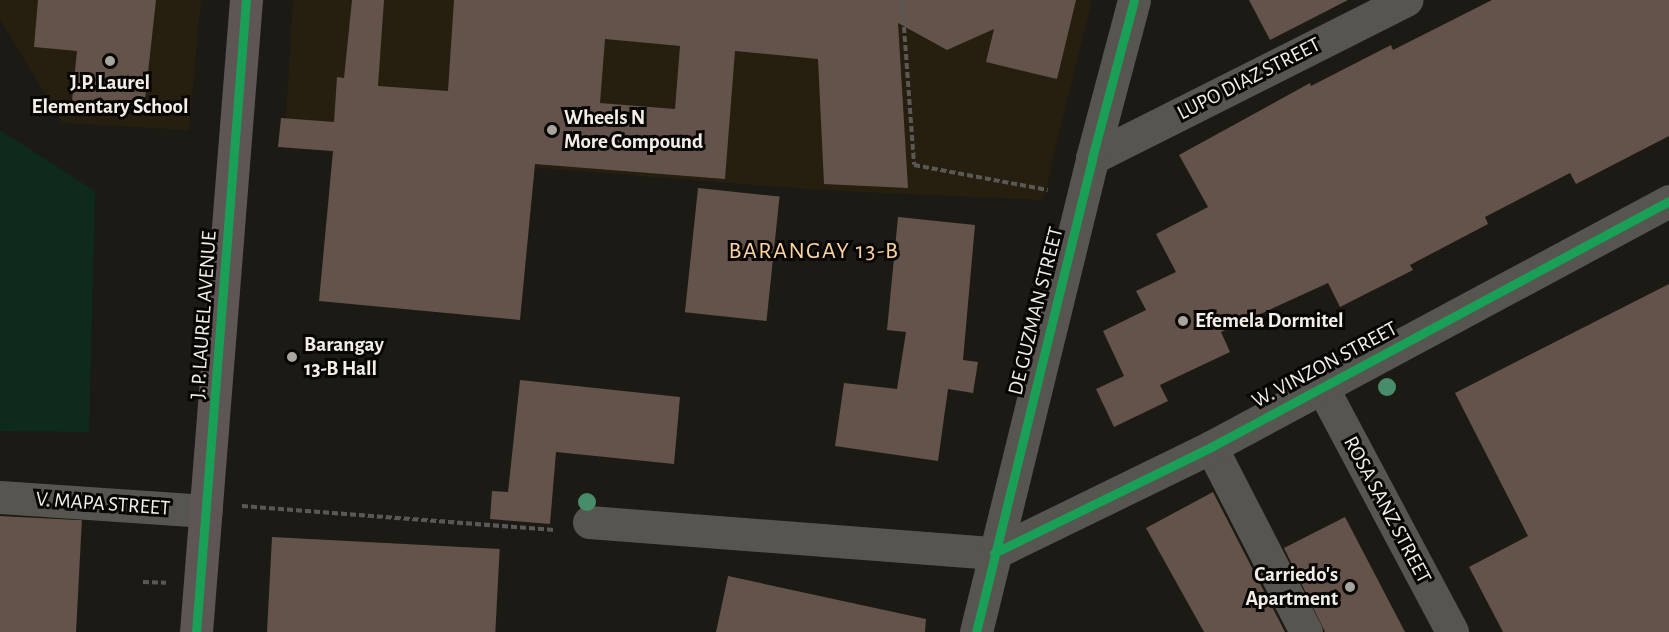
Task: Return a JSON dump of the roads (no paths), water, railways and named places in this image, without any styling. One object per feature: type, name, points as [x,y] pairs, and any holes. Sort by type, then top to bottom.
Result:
[{"type":"main road","name":"J. P. LAUREL AVENUE","points":[[196,632],[246,0]]},
{"type":"street","name":"DE GUZMAN STREET","points":[[976,632],[1092,158],[1134,0]]},
{"type":"street","name":"LUPO DIAZ STREET","points":[[1092,158],[1406,0]]},
{"type":"street","name":"W. VINZON STREET","points":[[994,554],[1211,447],[1669,201]]},
{"type":"street","name":"ROSA SANZ STREET","points":[[1322,387],[1452,632]]},
{"type":"street","points":[[1211,447],[1306,632]]},
{"type":"street","name":"V. MAPA STREET","points":[[0,497],[207,507]]},
{"type":"street","points":[[589,522],[994,554]]},
{"type":"place","name":"J.P. Laurel Elementary School","points":[[110,61]]},
{"type":"place","name":"Wheels N More Compound","points":[[552,130]]},
{"type":"place","name":"Efemela Dormitel","points":[[1183,321]]},
{"type":"place","name":"Barangay 13-B Hall","points":[[292,357]]},
{"type":"place","name":"Carriedo's Apartment","points":[[1350,587]]},
{"type":"district","name":"BARANGAY 13-B","points":[[814,252]]}]
